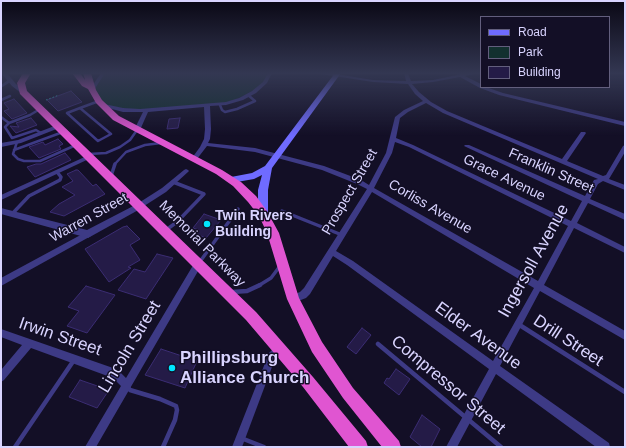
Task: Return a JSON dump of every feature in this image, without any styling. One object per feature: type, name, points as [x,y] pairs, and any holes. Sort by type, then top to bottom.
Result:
[{"type":"highway","name":"Memorial Parkway","points":[[25,94],[251,316],[280,348],[360,447]]},
{"type":"highway","points":[[96,94],[116,118],[137,130],[195,158],[232,180],[252,199],[263,214],[273,233],[293,298],[308,331],[329,366],[360,408],[393,447]]},
{"type":"main road","points":[[232,180],[254,176],[268,168],[322,94]]},
{"type":"main road","points":[[263,214],[263,190],[268,168]]},
{"type":"street","points":[[102,103],[123,110],[146,111],[220,105],[251,94]]},
{"type":"street","points":[[418,94],[426,101],[444,112],[625,188]]},
{"type":"street","points":[[501,94],[625,124]]},
{"type":"street","name":"Prospect Street","points":[[293,298],[303,295],[307,291],[371,188],[386,160],[398,117],[406,111],[426,101]]},
{"type":"street","points":[[195,158],[205,144],[208,129],[207,106]]},
{"type":"street","points":[[137,130],[146,111]]},
{"type":"street","points":[[4,145],[60,130]]},
{"type":"street","points":[[563,162],[583,133]]},
{"type":"street","name":"Grace Avenue","points":[[393,139],[411,146],[625,250]]},
{"type":"street","name":"Corliss Avenue","points":[[205,144],[248,148],[324,168],[371,188],[625,336]]},
{"type":"street","name":"Franklin Street","points":[[467,146],[625,217]]},
{"type":"street","name":"Ingersoll Avenue","points":[[450,447],[596,182],[608,177],[625,147]]},
{"type":"street","points":[[1,198],[57,172],[83,152]]},
{"type":"street","name":"Warren Street","points":[[1,282],[139,206],[186,171]]},
{"type":"street","points":[[1,211],[88,234]]},
{"type":"street","name":"Elder Avenue","points":[[332,252],[605,447]]},
{"type":"street","name":"Lincoln Street","points":[[90,447],[198,264]]},
{"type":"street","name":"Irwin Street","points":[[1,333],[116,374],[126,385]]},
{"type":"street","points":[[1,377],[29,343]]},
{"type":"street","points":[[238,442],[272,356],[280,348]]},
{"type":"lane","points":[[1,100],[10,96]]},
{"type":"lane","points":[[220,105],[222,110],[225,112],[237,109],[255,101],[248,96]]},
{"type":"lane","points":[[80,108],[111,134],[98,141],[67,113],[80,108],[102,103]]},
{"type":"lane","points":[[12,138],[5,127],[9,123],[30,115],[40,109]]},
{"type":"lane","points":[[1,117],[9,123]]},
{"type":"lane","points":[[4,145],[12,138],[36,130],[41,134]]},
{"type":"lane","points":[[14,150],[60,130]]},
{"type":"lane","points":[[18,142],[14,150],[14,157],[34,161],[83,152],[96,154],[116,149],[127,142],[137,130]]},
{"type":"lane","points":[[111,179],[114,165],[123,155],[139,146],[162,142]]},
{"type":"lane","points":[[12,214],[29,196],[60,180],[61,177],[57,172]]},
{"type":"lane","points":[[165,231],[177,222],[204,194],[173,182]]},
{"type":"lane","points":[[198,264],[238,209]]},
{"type":"lane","points":[[282,211],[342,235]]},
{"type":"lane","points":[[226,292],[240,292],[259,286],[275,274],[282,262]]},
{"type":"lane","name":"Drill Street","points":[[518,324],[625,392]]},
{"type":"lane","name":"Compressor Street","points":[[378,344],[501,447]]},
{"type":"lane","points":[[15,447],[74,359]]},
{"type":"lane","points":[[126,385],[130,390],[160,399],[176,406],[177,410],[175,420],[163,447]]},
{"type":"lane","points":[[238,442],[264,447]]},
{"type":"path","points":[[46,100],[59,95],[58,94]]},
{"type":"green space","points":[[95,94],[247,94],[231,102],[146,111],[104,106]]},
{"type":"building","points":[[63,94],[74,94],[82,102],[58,111],[47,100]]},
{"type":"building","points":[[14,99],[27,113],[12,119],[4,111],[9,109],[4,103]]},
{"type":"building","points":[[31,118],[37,125],[16,133],[10,126],[19,127],[16,123]]},
{"type":"building","points":[[180,118],[178,128],[167,129],[169,119]]},
{"type":"building","points":[[58,139],[63,144],[59,146],[61,149],[39,158],[29,147],[43,142],[45,145]]},
{"type":"building","points":[[65,153],[71,160],[35,177],[27,167],[41,164]]},
{"type":"building","points":[[78,170],[93,186],[96,184],[105,194],[64,216],[50,212],[59,204],[75,195],[62,187],[73,181],[67,174]]},
{"type":"building","name":"Twin Rivers Building","points":[[204,214],[221,220],[206,238],[196,234],[199,230],[193,228]]},
{"type":"building","points":[[127,226],[140,239],[130,245],[140,260],[128,267],[131,268],[109,282],[85,249]]},
{"type":"building","points":[[157,254],[173,258],[146,299],[118,290],[134,269],[145,272]]},
{"type":"building","points":[[86,286],[115,295],[87,333],[67,326],[79,311],[68,307]]},
{"type":"building","points":[[362,328],[371,335],[356,354],[347,347]]},
{"type":"building","name":"Phillipsburg Alliance Church","points":[[161,349],[197,361],[185,388],[145,375]]},
{"type":"building","points":[[396,369],[410,379],[399,395],[384,383]]},
{"type":"building","points":[[80,380],[109,390],[97,408],[69,397]]},
{"type":"building","points":[[422,415],[440,429],[431,447],[422,447],[410,437]]},
{"type":"place","name":"Twin Rivers Building","points":[[207,224]]},
{"type":"place","name":"Phillipsburg Alliance Church","points":[[172,368]]}]
